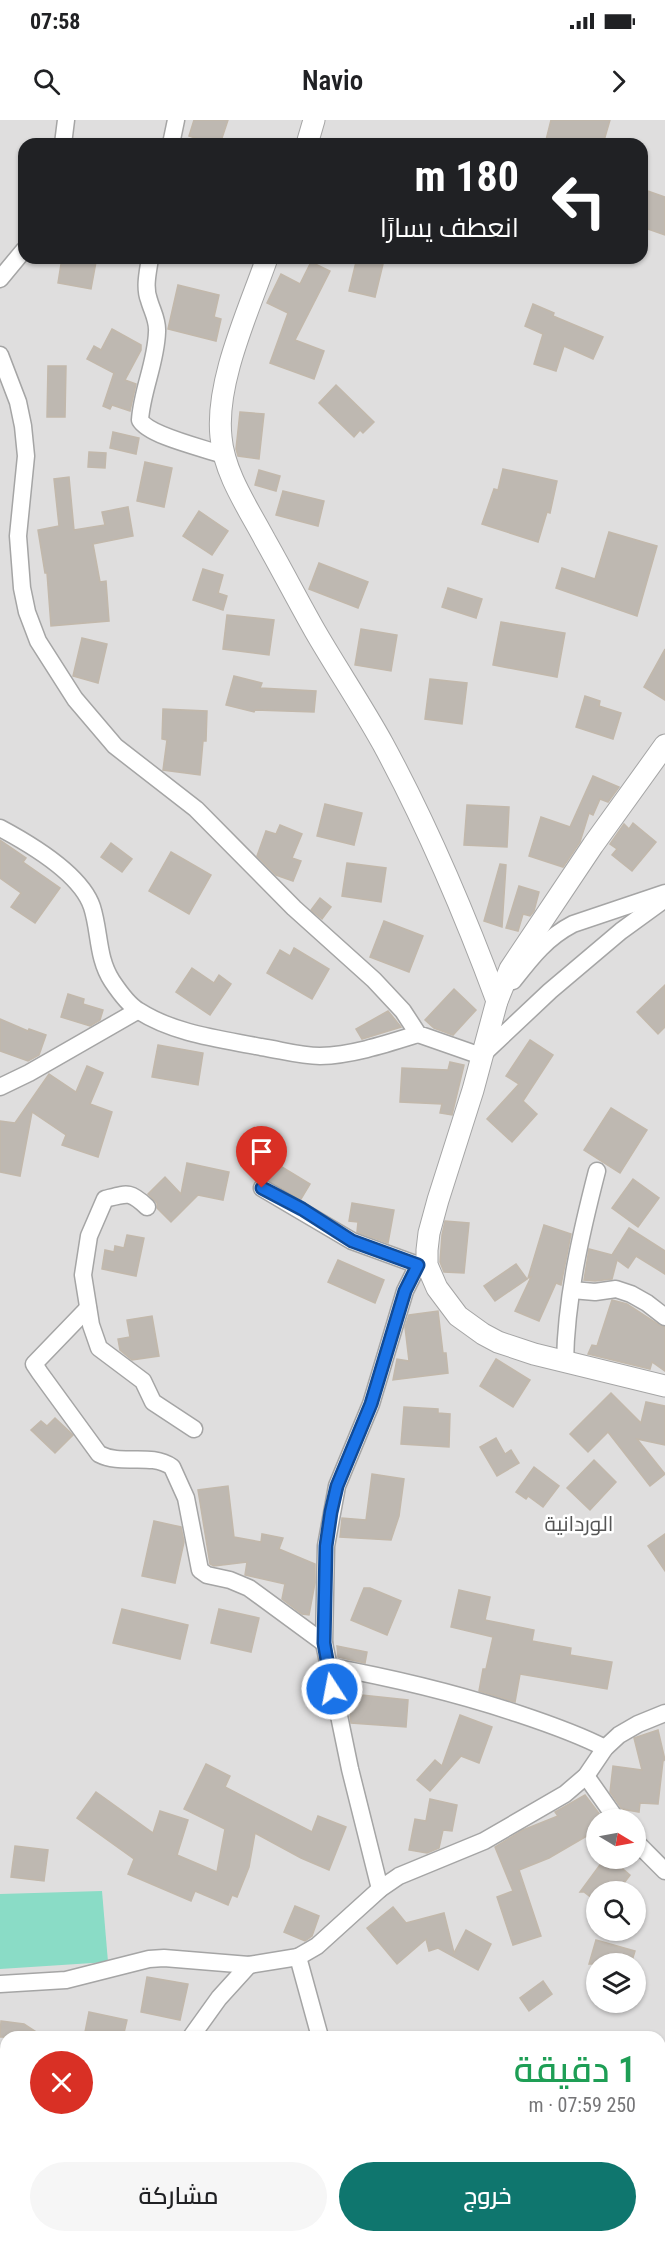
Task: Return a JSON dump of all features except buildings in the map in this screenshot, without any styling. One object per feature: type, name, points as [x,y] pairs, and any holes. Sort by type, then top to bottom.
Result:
[{"type":"street","points":[[64,138],[66,120]]},
{"type":"street","points":[[172,138],[176,120]]},
{"type":"street","points":[[309,138],[314,120]]},
{"type":"street","points":[[0,279],[18,257]]},
{"type":"street","points":[[149,264],[147,290],[158,329],[140,420],[147,428],[165,436],[223,454]]},
{"type":"street","points":[[265,264],[225,381],[220,411],[223,454],[250,512],[382,743],[422,821],[462,909],[497,1000]]},
{"type":"street","points":[[0,355],[10,376],[23,426],[26,456],[18,536],[22,588],[27,612],[38,641],[75,699],[115,746],[196,809],[294,908],[374,980],[403,1011],[418,1034]]},
{"type":"street","points":[[380,1889],[360,1816],[324,1643],[326,1546],[337,1486],[371,1404],[405,1291],[422,1265],[429,1233],[473,1090],[497,1000],[510,969],[592,844],[665,745]]},
{"type":"street","points":[[0,828],[68,872],[86,895],[92,906],[104,967],[137,1011],[173,1027],[203,1036],[308,1055],[342,1053],[374,1047],[418,1034],[481,1056]]},
{"type":"street","points":[[497,1000],[535,952],[559,931],[573,924],[665,893]]},
{"type":"street","points":[[481,1056],[550,991],[621,931],[665,899]]},
{"type":"street","points":[[0,1087],[29,1073],[137,1011]]},
{"type":"street","points":[[565,1362],[572,1290],[597,1171]]},
{"type":"street","points":[[262,1188],[302,1209],[352,1241],[422,1265],[447,1304],[458,1316],[483,1334],[534,1354],[665,1386]]},
{"type":"street","points":[[147,1207],[134,1195],[127,1193],[105,1199],[89,1236],[83,1275],[91,1325],[99,1348],[143,1381],[153,1402],[194,1429]]},
{"type":"street","points":[[572,1290],[595,1292],[616,1289],[631,1294],[665,1317]]},
{"type":"street","points":[[88,1308],[34,1364],[40,1373],[99,1454],[107,1458],[155,1459],[172,1467],[186,1498],[200,1570],[207,1575],[231,1580],[249,1588],[324,1643]]},
{"type":"street","points":[[327,1666],[403,1681],[474,1699],[585,1738],[605,1748]]},
{"type":"street","points":[[0,1984],[66,1980],[149,1959],[164,1958],[249,1965],[297,1957],[317,1946],[335,1932],[380,1889],[399,1876],[484,1841],[565,1794],[586,1776],[605,1748],[631,1727],[665,1713]]},
{"type":"street","points":[[586,1776],[609,1809]]},
{"type":"street","points":[[646,1852],[665,1871]]},
{"type":"street","points":[[297,1957],[318,2031]]},
{"type":"street","points":[[195,2031],[219,1998],[249,1965]]},
{"type":"shaded area","points":[[0,120],[665,120],[665,2031],[0,2031]]},
{"type":"green space","points":[[102,1891],[108,1962],[0,1969],[0,1894]]},
{"type":"district","name":"الوردانية","points":[[579,1524]]},
{"type":"route","points":[[262,1188],[302,1209],[335,1232],[364,1247],[418,1265],[405,1291],[371,1404],[344,1467],[331,1512],[326,1546],[324,1643],[332,1689]]}]
